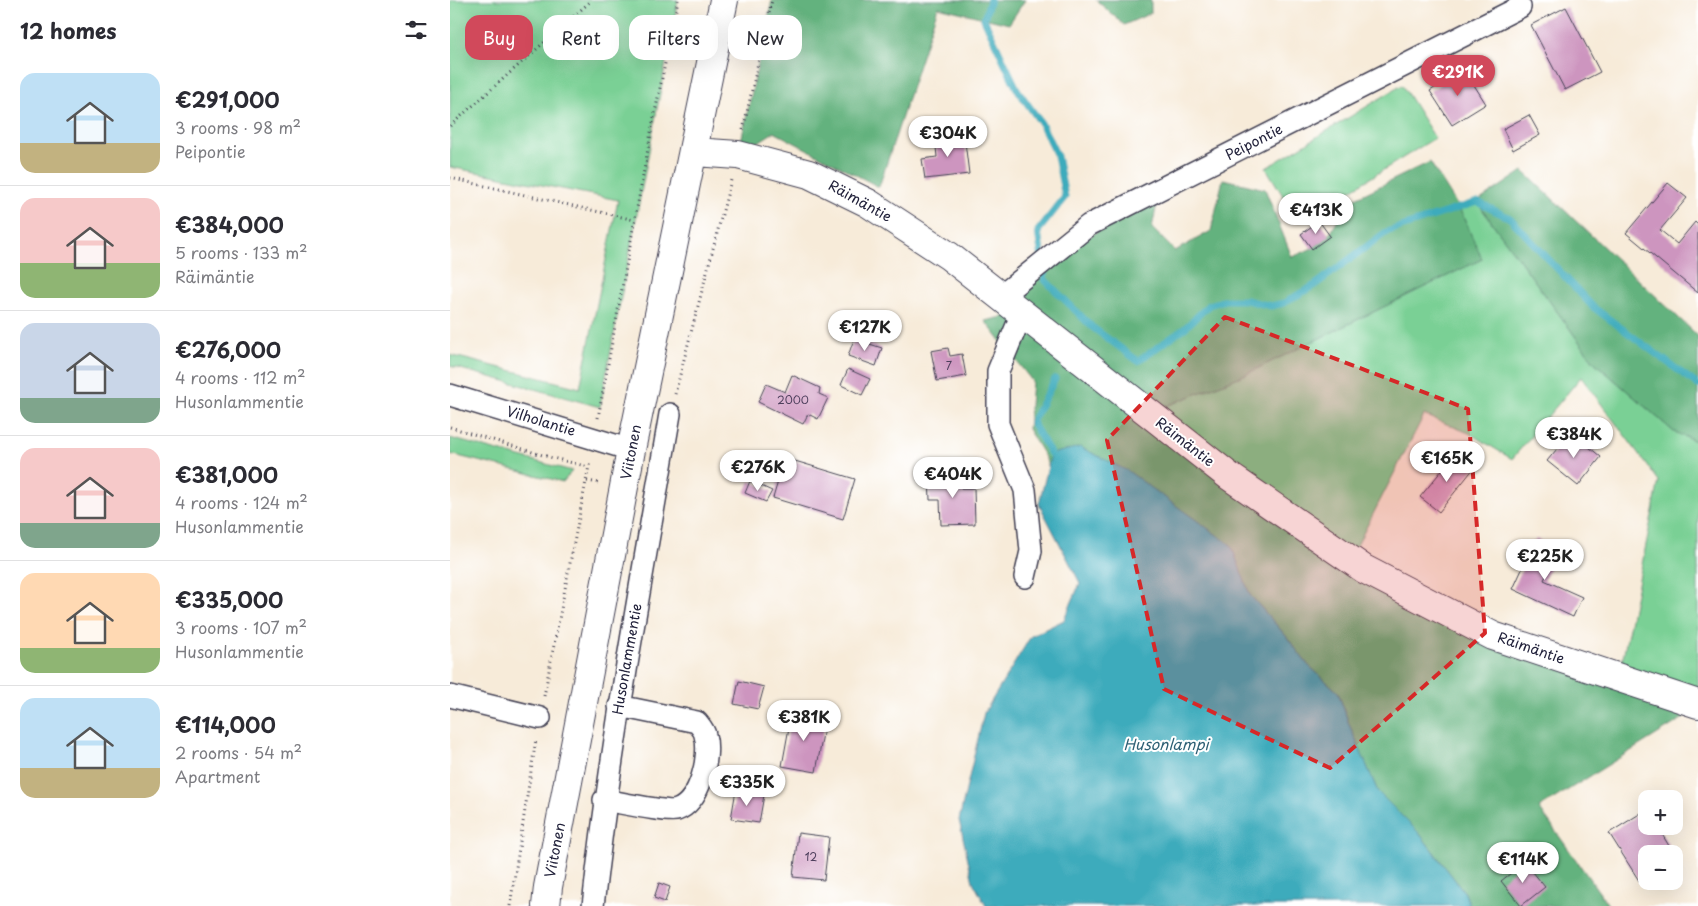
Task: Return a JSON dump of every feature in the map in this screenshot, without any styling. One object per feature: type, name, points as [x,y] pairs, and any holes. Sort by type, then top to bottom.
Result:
[{"type":"street","name":"Viitonen","points":[[546,906],[631,450],[724,0]]},
{"type":"street","name":"Peipontie","points":[[1000,296],[1089,225],[1520,6]]},
{"type":"street","name":"Räimäntie","points":[[694,152],[738,155],[809,174],[868,202],[949,256],[1229,476],[1364,569],[1493,636],[1698,704]]},
{"type":"street","points":[[1022,313],[998,371],[998,424],[1025,490],[1031,551],[1025,576]]},
{"type":"street","name":"Vilholantie","points":[[450,395],[631,450]]},
{"type":"street","name":"Husonlammentie","points":[[593,906],[604,800],[670,414]]},
{"type":"street","points":[[450,696],[540,718]]},
{"type":"street","points":[[604,800],[676,811],[688,804],[700,784],[707,747],[705,733],[697,722],[619,706]]},
{"type":"path","points":[[450,126],[592,0]]},
{"type":"path","points":[[670,414],[738,155],[772,0]]},
{"type":"path","points":[[450,178],[635,220]]},
{"type":"path","points":[[450,427],[589,467]]},
{"type":"highlighted area","points":[[1225,317],[1468,409],[1485,633],[1330,768],[1164,689],[1107,440]]},
{"type":"green space","points":[[678,0],[675,15],[629,15],[629,60],[667,60],[600,407],[450,366],[450,355],[580,388],[618,200],[450,167],[450,1]]},
{"type":"green space","points":[[772,0],[1025,0],[1009,24],[938,7],[879,187],[774,132],[738,155],[759,60],[802,60],[802,15],[769,15]]},
{"type":"green space","points":[[1096,0],[1151,0],[1151,13],[1124,25]]},
{"type":"green space","points":[[1402,85],[1435,138],[1299,222],[1266,168]]},
{"type":"green space","points":[[1430,162],[1459,208],[1482,259],[1246,374],[1149,413],[1364,569],[1698,709],[1539,808],[1609,906],[1470,906],[1465,893],[1419,833],[1378,792],[1349,724],[1338,692],[1308,665],[1286,636],[1250,595],[1231,545],[1052,454],[1048,468],[1046,459],[1028,429],[1032,381],[985,321],[1021,313],[1001,296],[1160,189],[1152,228],[1175,251],[1211,231],[1223,179],[1265,189],[1292,257],[1314,247],[1327,237],[1336,224],[1345,203]]},
{"type":"green space","points":[[1523,171],[1698,336],[1698,442],[1674,432],[1594,362],[1477,202]]},
{"type":"green space","points":[[1477,202],[1594,362],[1674,432],[1698,442],[1698,704],[1619,677],[1659,481],[1581,377],[1512,459],[1469,433],[1424,415],[1350,559],[1149,413],[1246,374],[1482,259],[1459,208]]},
{"type":"green space","points":[[450,438],[572,471],[563,482],[450,454]]},
{"type":"water","name":"Husonlampi","points":[[1080,447],[1128,471],[1231,545],[1250,595],[1286,636],[1308,665],[1338,692],[1349,724],[1378,792],[1419,833],[1465,893],[1470,906],[986,906],[973,882],[959,820],[984,713],[1031,636],[1064,620],[1080,583],[1039,504],[1051,454]]},
{"type":"building","points":[[1566,7],[1600,72],[1565,90],[1531,25]]},
{"type":"building","points":[[1464,69],[1486,104],[1452,125],[1430,91]]},
{"type":"building","points":[[1529,115],[1540,135],[1513,150],[1503,129]]},
{"type":"building","points":[[964,134],[969,174],[925,179],[922,159],[937,157],[935,137]]},
{"type":"building","points":[[1668,183],[1687,198],[1660,230],[1677,244],[1695,222],[1698,225],[1698,293],[1626,233]]},
{"type":"building","points":[[1319,221],[1330,236],[1312,249],[1301,234]]},
{"type":"building","points":[[854,339],[882,348],[876,366],[848,356]]},
{"type":"building","points":[[948,348],[950,356],[962,354],[966,376],[937,381],[931,351]]},
{"type":"building","points":[[848,369],[870,379],[862,395],[841,385]]},
{"type":"building","points":[[792,375],[820,388],[819,394],[828,398],[818,419],[808,414],[803,424],[758,402],[766,384],[785,392]]},
{"type":"building","points":[[1571,432],[1601,457],[1578,486],[1547,461]]},
{"type":"building","points":[[1456,453],[1474,468],[1439,512],[1420,497]]},
{"type":"building","points":[[785,458],[855,479],[843,519],[773,498]]},
{"type":"building","points":[[961,474],[961,488],[974,488],[975,524],[941,525],[940,500],[930,500],[929,475]]},
{"type":"building","points":[[750,481],[772,491],[766,502],[745,493]]},
{"type":"building","points":[[1536,539],[1558,550],[1544,580],[1582,597],[1573,617],[1513,589]]},
{"type":"building","points":[[739,681],[764,687],[758,709],[734,704]]},
{"type":"building","points":[[792,711],[826,717],[816,772],[782,766]]},
{"type":"building","points":[[736,790],[764,795],[759,823],[731,819]]},
{"type":"building","points":[[1638,815],[1638,835],[1662,835],[1669,845],[1638,845],[1638,879],[1609,833]]},
{"type":"building","points":[[798,833],[829,837],[824,880],[793,877]]},
{"type":"building","points":[[1525,862],[1545,887],[1521,906],[1501,881]]},
{"type":"building","points":[[659,883],[670,887],[665,902],[654,898]]},
{"type":"waterway","points":[[990,0],[984,19],[1017,89],[1041,123],[1057,156],[1065,197],[1038,231],[1045,280],[1092,327],[1138,361],[1185,328],[1209,305],[1225,300],[1246,300],[1271,306],[1284,303],[1315,285],[1386,232],[1477,202],[1510,218],[1593,307],[1698,385]]},
{"type":"waterway","points":[[1051,454],[1032,422],[1055,379]]}]
